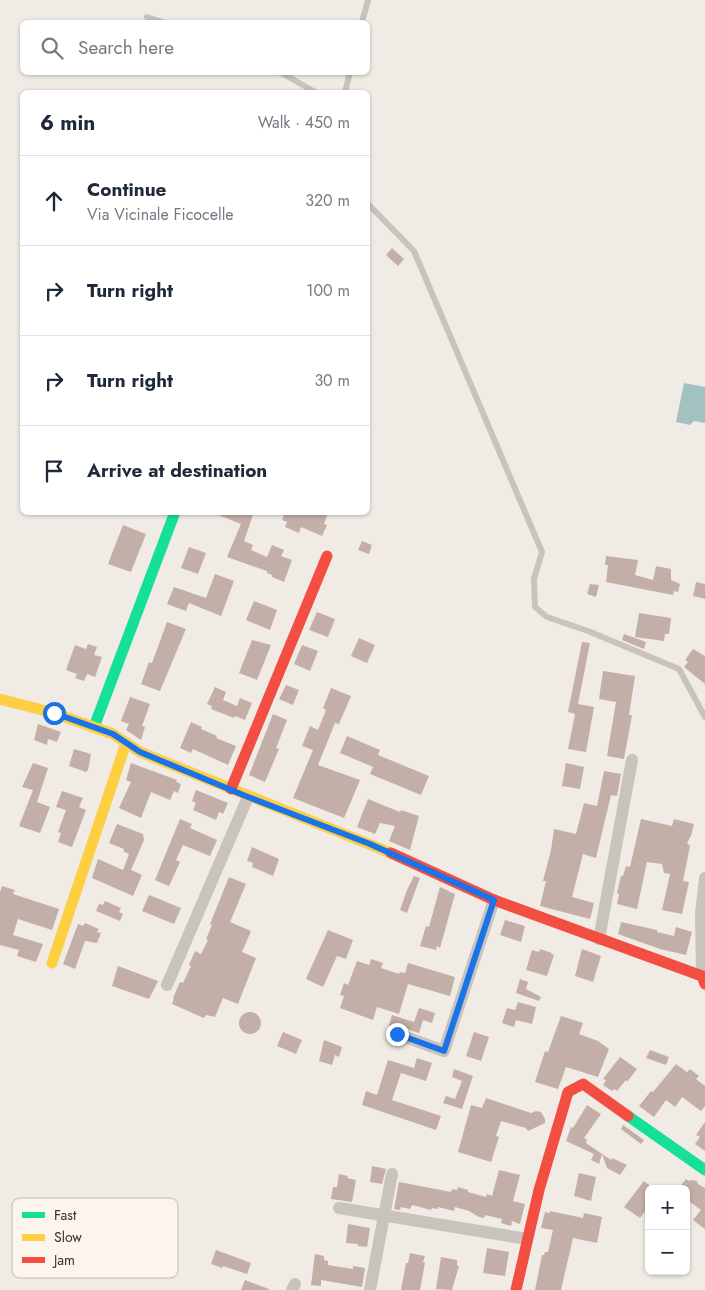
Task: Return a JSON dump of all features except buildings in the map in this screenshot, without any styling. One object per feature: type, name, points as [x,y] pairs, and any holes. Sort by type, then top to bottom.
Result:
[{"type":"street","points":[[94,727],[174,515]]},
{"type":"street","points":[[231,789],[327,556]]},
{"type":"street","points":[[0,699],[54,713],[113,734],[140,752],[248,797],[370,844],[494,900],[703,980],[701,914],[705,878]]},
{"type":"street","points":[[52,963],[126,743]]},
{"type":"street","points":[[599,939],[632,760]]},
{"type":"street","points":[[167,985],[248,797]]},
{"type":"street","points":[[397,1034],[444,1051],[494,900]]},
{"type":"street","points":[[516,1290],[550,1149],[568,1092],[583,1084],[705,1170]]},
{"type":"street","points":[[370,1290],[392,1174]]},
{"type":"street","points":[[338,1208],[527,1239]]},
{"type":"lane","points":[[363,20],[368,0]]},
{"type":"lane","points":[[147,17],[156,20]]},
{"type":"lane","points":[[285,75],[312,90]]},
{"type":"lane","points":[[346,90],[349,75]]},
{"type":"lane","points":[[370,206],[414,251],[542,552],[534,579],[535,606],[547,617],[588,631],[679,669],[705,717]]},
{"type":"water","points":[[684,383],[705,387],[705,423],[694,421],[690,425],[676,422]]},
{"type":"traffic: fast","points":[[94,727],[174,515]]},
{"type":"traffic: fast","points":[[628,1116],[705,1170]]},
{"type":"traffic: slow","points":[[0,699],[54,713],[113,734],[140,752],[391,853]]},
{"type":"traffic: slow","points":[[52,963],[126,743]]},
{"type":"traffic: jam","points":[[231,789],[327,556]]},
{"type":"traffic: jam","points":[[391,853],[494,900],[702,976],[705,984]]},
{"type":"traffic: jam","points":[[516,1290],[539,1190],[568,1092],[583,1084],[628,1116]]},
{"type":"route","points":[[54,713],[113,734],[140,752],[248,797],[370,844],[494,900],[444,1051],[397,1034]]}]
